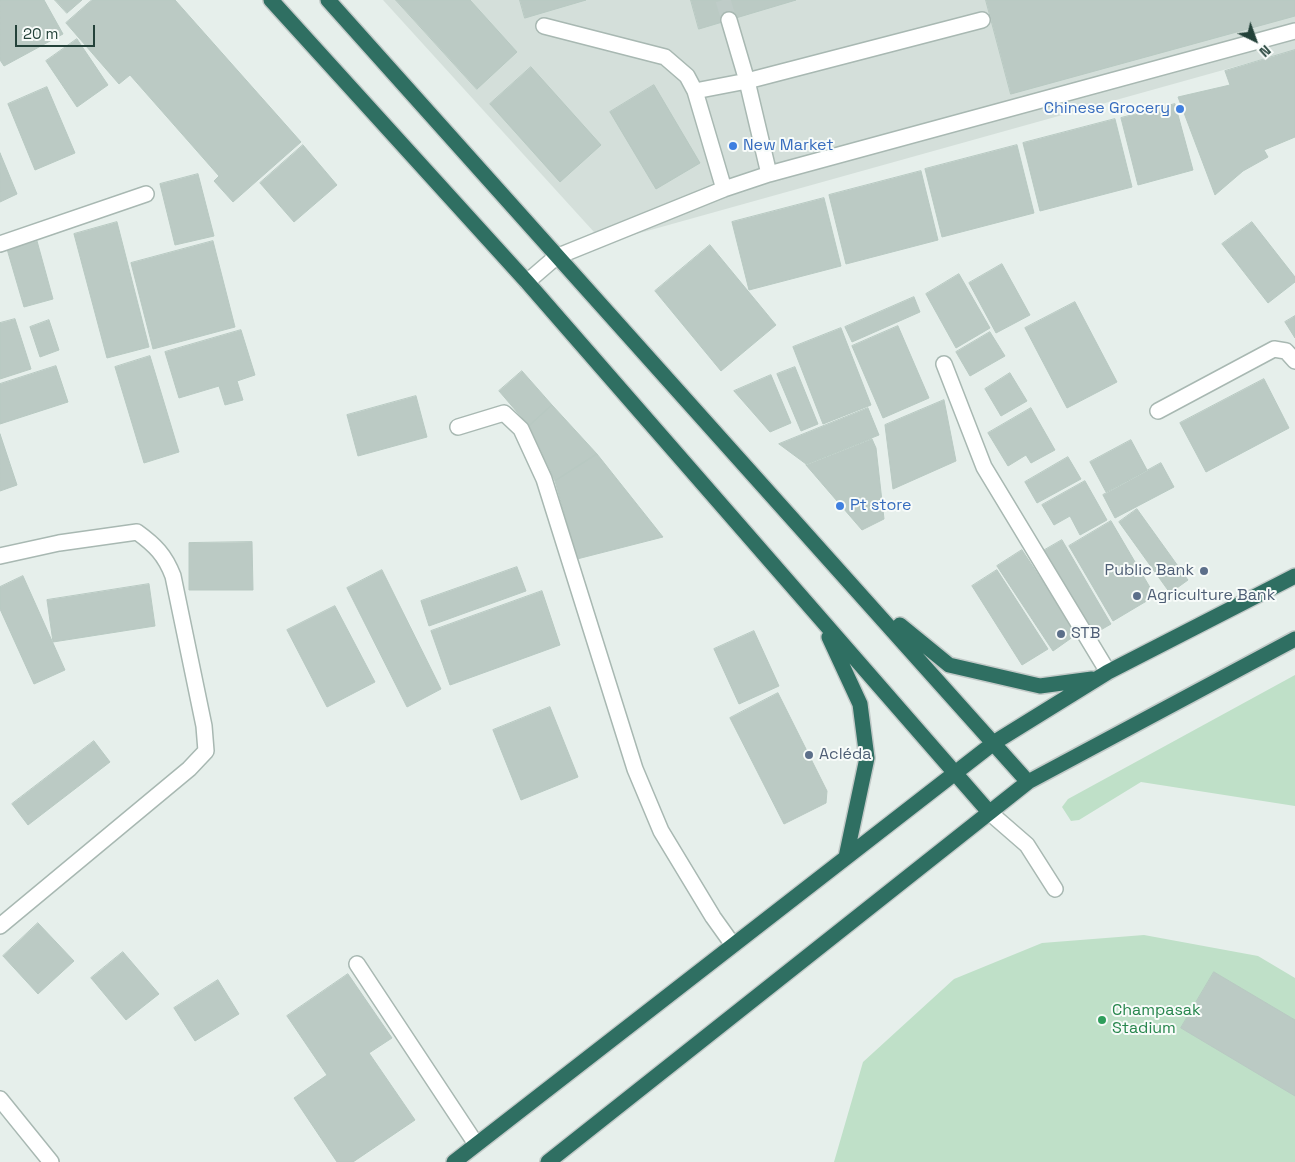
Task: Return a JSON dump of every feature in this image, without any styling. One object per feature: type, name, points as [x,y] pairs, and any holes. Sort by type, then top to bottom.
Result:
[{"type":"highway","points":[[271,0],[527,282],[989,812]]},
{"type":"highway","points":[[328,0],[556,257],[995,742],[1028,782]]},
{"type":"highway","points":[[454,1162],[995,742],[1103,675],[1295,576]]},
{"type":"highway","points":[[861,593],[949,665],[1040,686],[1103,675]]},
{"type":"highway","points":[[821,620],[860,704],[867,758],[846,857]]},
{"type":"highway","points":[[548,1162],[1028,782],[1295,639]]},
{"type":"street","points":[[729,20],[747,81],[769,174]]},
{"type":"street","points":[[695,91],[747,81],[982,20]]},
{"type":"street","points":[[544,26],[665,57],[687,76],[695,91],[724,188]]},
{"type":"street","points":[[527,282],[556,257],[724,188],[769,174],[1295,31]]},
{"type":"street","points":[[0,244],[146,194]]},
{"type":"street","points":[[1158,411],[1274,349],[1286,351],[1295,361]]},
{"type":"street","points":[[944,364],[984,467],[1103,675]]},
{"type":"street","points":[[458,427],[504,413],[521,429],[544,479],[635,769],[661,831],[713,917],[733,945]]},
{"type":"street","points":[[0,556],[59,543],[137,532],[155,544],[167,559],[173,576],[204,726],[206,751],[189,769],[0,926]]},
{"type":"street","points":[[989,812],[1027,845],[1055,889]]},
{"type":"street","points":[[358,964],[476,1144]]},
{"type":"street","points":[[0,1099],[51,1162]]},
{"type":"shaded area","name":"New Market","points":[[383,0],[1295,0],[1295,50],[604,243]]},
{"type":"green space","points":[[1295,675],[1295,806],[1141,782],[1079,820],[1071,821],[1062,807],[1068,799]]},
{"type":"green space","name":"Champasak Stadium","points":[[1144,935],[1258,956],[1295,978],[1295,1162],[834,1162],[863,1062],[954,979],[1042,943]]},
{"type":"building","points":[[0,0],[44,0],[63,34],[4,66],[0,60]]},
{"type":"building","points":[[55,0],[82,0],[67,13]]},
{"type":"building","points":[[92,0],[175,0],[301,142],[233,202],[214,181],[219,176],[130,75],[119,84],[66,23]]},
{"type":"building","points":[[396,0],[470,0],[517,52],[477,89]]},
{"type":"building","points":[[520,0],[586,0],[525,18]]},
{"type":"building","points":[[691,0],[796,0],[699,29]]},
{"type":"building","points":[[986,0],[1295,0],[1295,16],[1011,94]]},
{"type":"building","points":[[77,39],[108,85],[77,107],[46,61]]},
{"type":"building","points":[[1295,50],[1295,137],[1264,150],[1268,157],[1243,171],[1215,195],[1178,97],[1230,85],[1225,71]]},
{"type":"building","points":[[531,67],[601,145],[560,182],[490,104]]},
{"type":"building","points":[[654,85],[700,163],[656,189],[610,112]]},
{"type":"building","points":[[47,87],[75,153],[35,170],[8,104]]},
{"type":"building","points":[[1175,104],[1193,170],[1138,185],[1121,118]]},
{"type":"building","points":[[1115,119],[1132,187],[1040,211],[1023,143]]},
{"type":"building","points":[[303,145],[337,185],[294,222],[260,183]]},
{"type":"building","points":[[1017,145],[1034,213],[942,237],[925,169]]},
{"type":"building","points":[[0,153],[17,194],[0,202]]},
{"type":"building","points":[[921,171],[938,240],[846,264],[829,195]]},
{"type":"building","points":[[198,174],[214,236],[175,245],[160,184]]},
{"type":"building","points":[[824,198],[841,266],[749,290],[732,222]]},
{"type":"building","points":[[117,222],[149,347],[107,358],[74,234]]},
{"type":"building","points":[[1252,222],[1295,277],[1295,282],[1268,303],[1222,244]]},
{"type":"building","points":[[37,241],[53,299],[24,307],[7,249]]},
{"type":"building","points":[[213,241],[235,327],[153,349],[131,263]]},
{"type":"building","points":[[710,245],[776,325],[721,371],[655,291]]},
{"type":"building","points":[[1002,264],[1030,315],[996,333],[969,283]]},
{"type":"building","points":[[959,274],[990,328],[956,348],[926,294]]},
{"type":"building","points":[[914,297],[920,312],[852,342],[845,327]]},
{"type":"building","points":[[1075,302],[1117,382],[1067,408],[1025,328]]},
{"type":"building","points":[[1295,316],[1295,338],[1285,322]]},
{"type":"building","points":[[15,319],[31,369],[0,379],[0,323]]},
{"type":"building","points":[[49,320],[59,350],[40,357],[30,327]]},
{"type":"building","points":[[898,326],[929,398],[883,418],[852,346]]},
{"type":"building","points":[[841,328],[871,405],[823,424],[793,347]]},
{"type":"building","points":[[241,330],[255,375],[237,381],[243,400],[225,405],[219,386],[179,398],[165,352]]},
{"type":"building","points":[[990,332],[1005,356],[970,376],[956,352]]},
{"type":"building","points":[[150,356],[179,452],[144,463],[115,367]]},
{"type":"building","points":[[56,366],[68,402],[0,424],[0,384]]},
{"type":"building","points":[[795,367],[818,424],[801,431],[777,374]]},
{"type":"building","points":[[522,371],[552,405],[529,426],[499,391]]},
{"type":"building","points":[[1010,373],[1027,401],[1001,416],[985,389]]},
{"type":"building","points":[[771,375],[791,423],[770,432],[734,391]]},
{"type":"building","points":[[1264,379],[1289,428],[1206,472],[1180,423]]},
{"type":"building","points":[[416,396],[427,437],[358,456],[347,415]]},
{"type":"building","points":[[944,400],[956,461],[893,489],[885,425]]},
{"type":"building","points":[[552,405],[597,454],[555,481],[529,426]]},
{"type":"building","points":[[868,408],[879,435],[806,464],[779,444]]},
{"type":"building","points":[[1031,408],[1055,450],[1031,463],[1026,455],[1008,466],[988,433]]},
{"type":"building","points":[[0,434],[17,485],[0,491]]},
{"type":"building","points":[[872,439],[876,448],[884,519],[862,530],[806,465]]},
{"type":"building","points":[[1131,440],[1147,470],[1106,492],[1090,462]]},
{"type":"building","points":[[597,454],[663,537],[577,559],[555,481]]},
{"type":"building","points":[[1068,457],[1081,479],[1037,503],[1025,482]]},
{"type":"building","points":[[1161,463],[1174,487],[1115,518],[1103,495]]},
{"type":"building","points":[[1085,481],[1107,520],[1080,535],[1070,516],[1054,525],[1042,505]]},
{"type":"building","points":[[1137,509],[1188,580],[1170,593],[1119,522]]},
{"type":"building","points":[[1111,521],[1155,596],[1113,621],[1069,546]]},
{"type":"building","points":[[1062,540],[1111,624],[1092,635],[1043,551]]},
{"type":"building","points":[[252,542],[253,590],[189,590],[189,543]]},
{"type":"building","points":[[1022,550],[1077,634],[1053,651],[997,566]]},
{"type":"building","points":[[517,567],[526,591],[429,626],[421,601]]},
{"type":"building","points":[[382,570],[441,689],[407,707],[347,588]]},
{"type":"building","points":[[997,570],[1048,649],[1022,665],[972,586]]},
{"type":"building","points":[[23,576],[65,670],[34,684],[0,609],[0,587]]},
{"type":"building","points":[[149,584],[155,626],[53,642],[47,600]]},
{"type":"building","points":[[542,591],[560,645],[450,685],[431,631]]},
{"type":"building","points":[[335,606],[375,682],[327,707],[287,630]]},
{"type":"building","points":[[754,631],[779,686],[739,704],[714,649]]},
{"type":"building","points":[[778,693],[827,791],[826,803],[784,824],[730,718]]},
{"type":"building","points":[[550,707],[578,777],[521,800],[493,730]]},
{"type":"building","points":[[94,741],[110,762],[28,825],[12,804]]},
{"type":"building","points":[[38,923],[74,961],[38,994],[3,956]]},
{"type":"building","points":[[123,952],[159,994],[126,1020],[91,978]]},
{"type":"building","points":[[1214,972],[1295,1020],[1295,1096],[1181,1028]]},
{"type":"building","points":[[348,974],[392,1038],[369,1053],[415,1120],[353,1162],[337,1162],[294,1098],[327,1075],[287,1016]]},
{"type":"building","points":[[218,980],[239,1014],[195,1041],[174,1008]]},
{"type":"tunnel","points":[[723,0],[729,20]]},
{"type":"place","name":"Chinese Grocery","points":[[1180,109]]},
{"type":"place","name":"New Market","points":[[733,146]]},
{"type":"place","name":"Pt store","points":[[840,506]]},
{"type":"place","name":"Public Bank","points":[[1204,571]]},
{"type":"place","name":"Agriculture Bank","points":[[1137,596]]},
{"type":"place","name":"STB","points":[[1061,634]]},
{"type":"place","name":"Acléda","points":[[809,755]]},
{"type":"place","name":"Champasak Stadium","points":[[1102,1020]]}]
